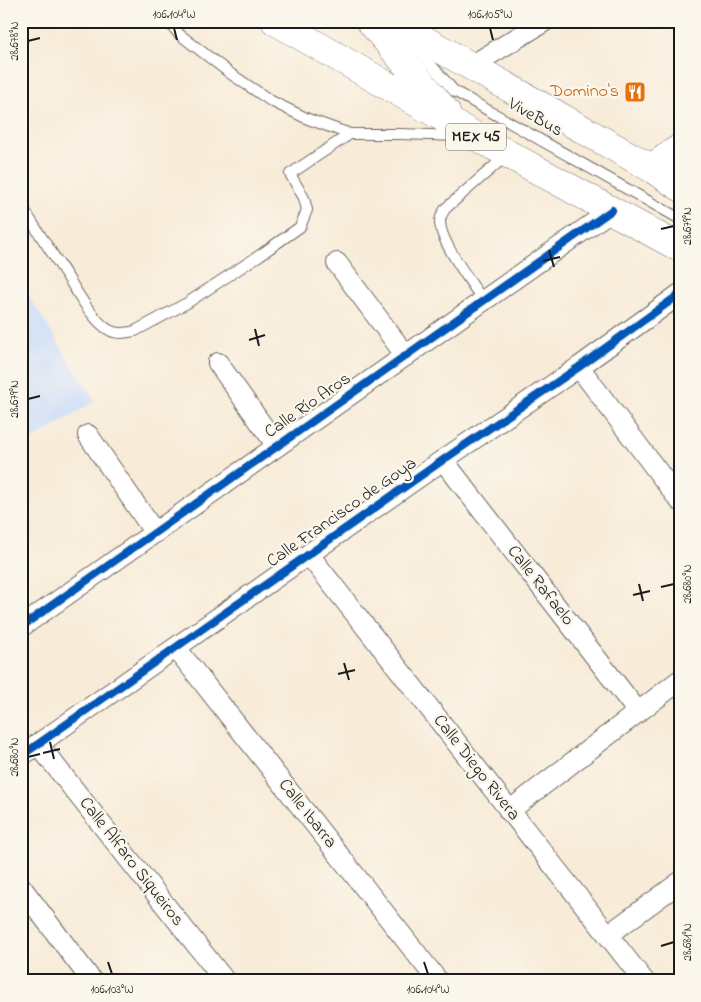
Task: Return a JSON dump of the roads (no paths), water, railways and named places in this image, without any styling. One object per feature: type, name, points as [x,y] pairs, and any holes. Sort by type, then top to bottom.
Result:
[{"type":"main road","name":"MEX 45","points":[[275,21],[467,132],[680,248]]},
{"type":"main road","points":[[432,21],[453,41],[471,66]]},
{"type":"main road","points":[[387,22],[467,132]]},
{"type":"main road","points":[[387,22],[471,66],[680,187]]},
{"type":"main road","points":[[650,168],[680,148]]},
{"type":"street","points":[[471,66],[545,21]]},
{"type":"street","name":"Calle Río Aros","points":[[23,623],[155,533],[612,210]]},
{"type":"street","points":[[337,263],[406,356]]},
{"type":"street","name":"Calle Francisco de Goya","points":[[21,756],[579,367],[680,294]]},
{"type":"street","points":[[218,362],[278,446]]},
{"type":"street","points":[[579,367],[680,501]]},
{"type":"street","points":[[88,435],[155,533]]},
{"type":"street","name":"Calle Rafaelo","points":[[443,460],[638,712]]},
{"type":"street","name":"Calle Diego Rivera","points":[[309,555],[644,981]]},
{"type":"street","name":"Calle Ibarra","points":[[176,648],[438,981]]},
{"type":"street","points":[[509,811],[680,680]]},
{"type":"street","name":"Calle Alfaro Siqueiros","points":[[38,744],[225,981]]},
{"type":"street","points":[[608,935],[680,882]]},
{"type":"street","points":[[21,887],[88,979]]},
{"type":"lane","points":[[168,21],[179,34],[231,74],[271,102],[308,119],[350,134],[467,132]]},
{"type":"lane","name":"ViveBus","points":[[387,22],[454,91],[680,219]]},
{"type":"lane","points":[[21,205],[82,300],[103,326],[111,332],[135,331],[187,303],[300,227],[307,210],[304,198],[290,174],[350,134]]},
{"type":"lane","points":[[483,301],[444,239],[440,226],[441,215],[446,208],[507,154]]},
{"type":"place","name":"Domino's","points":[[635,92]]}]
